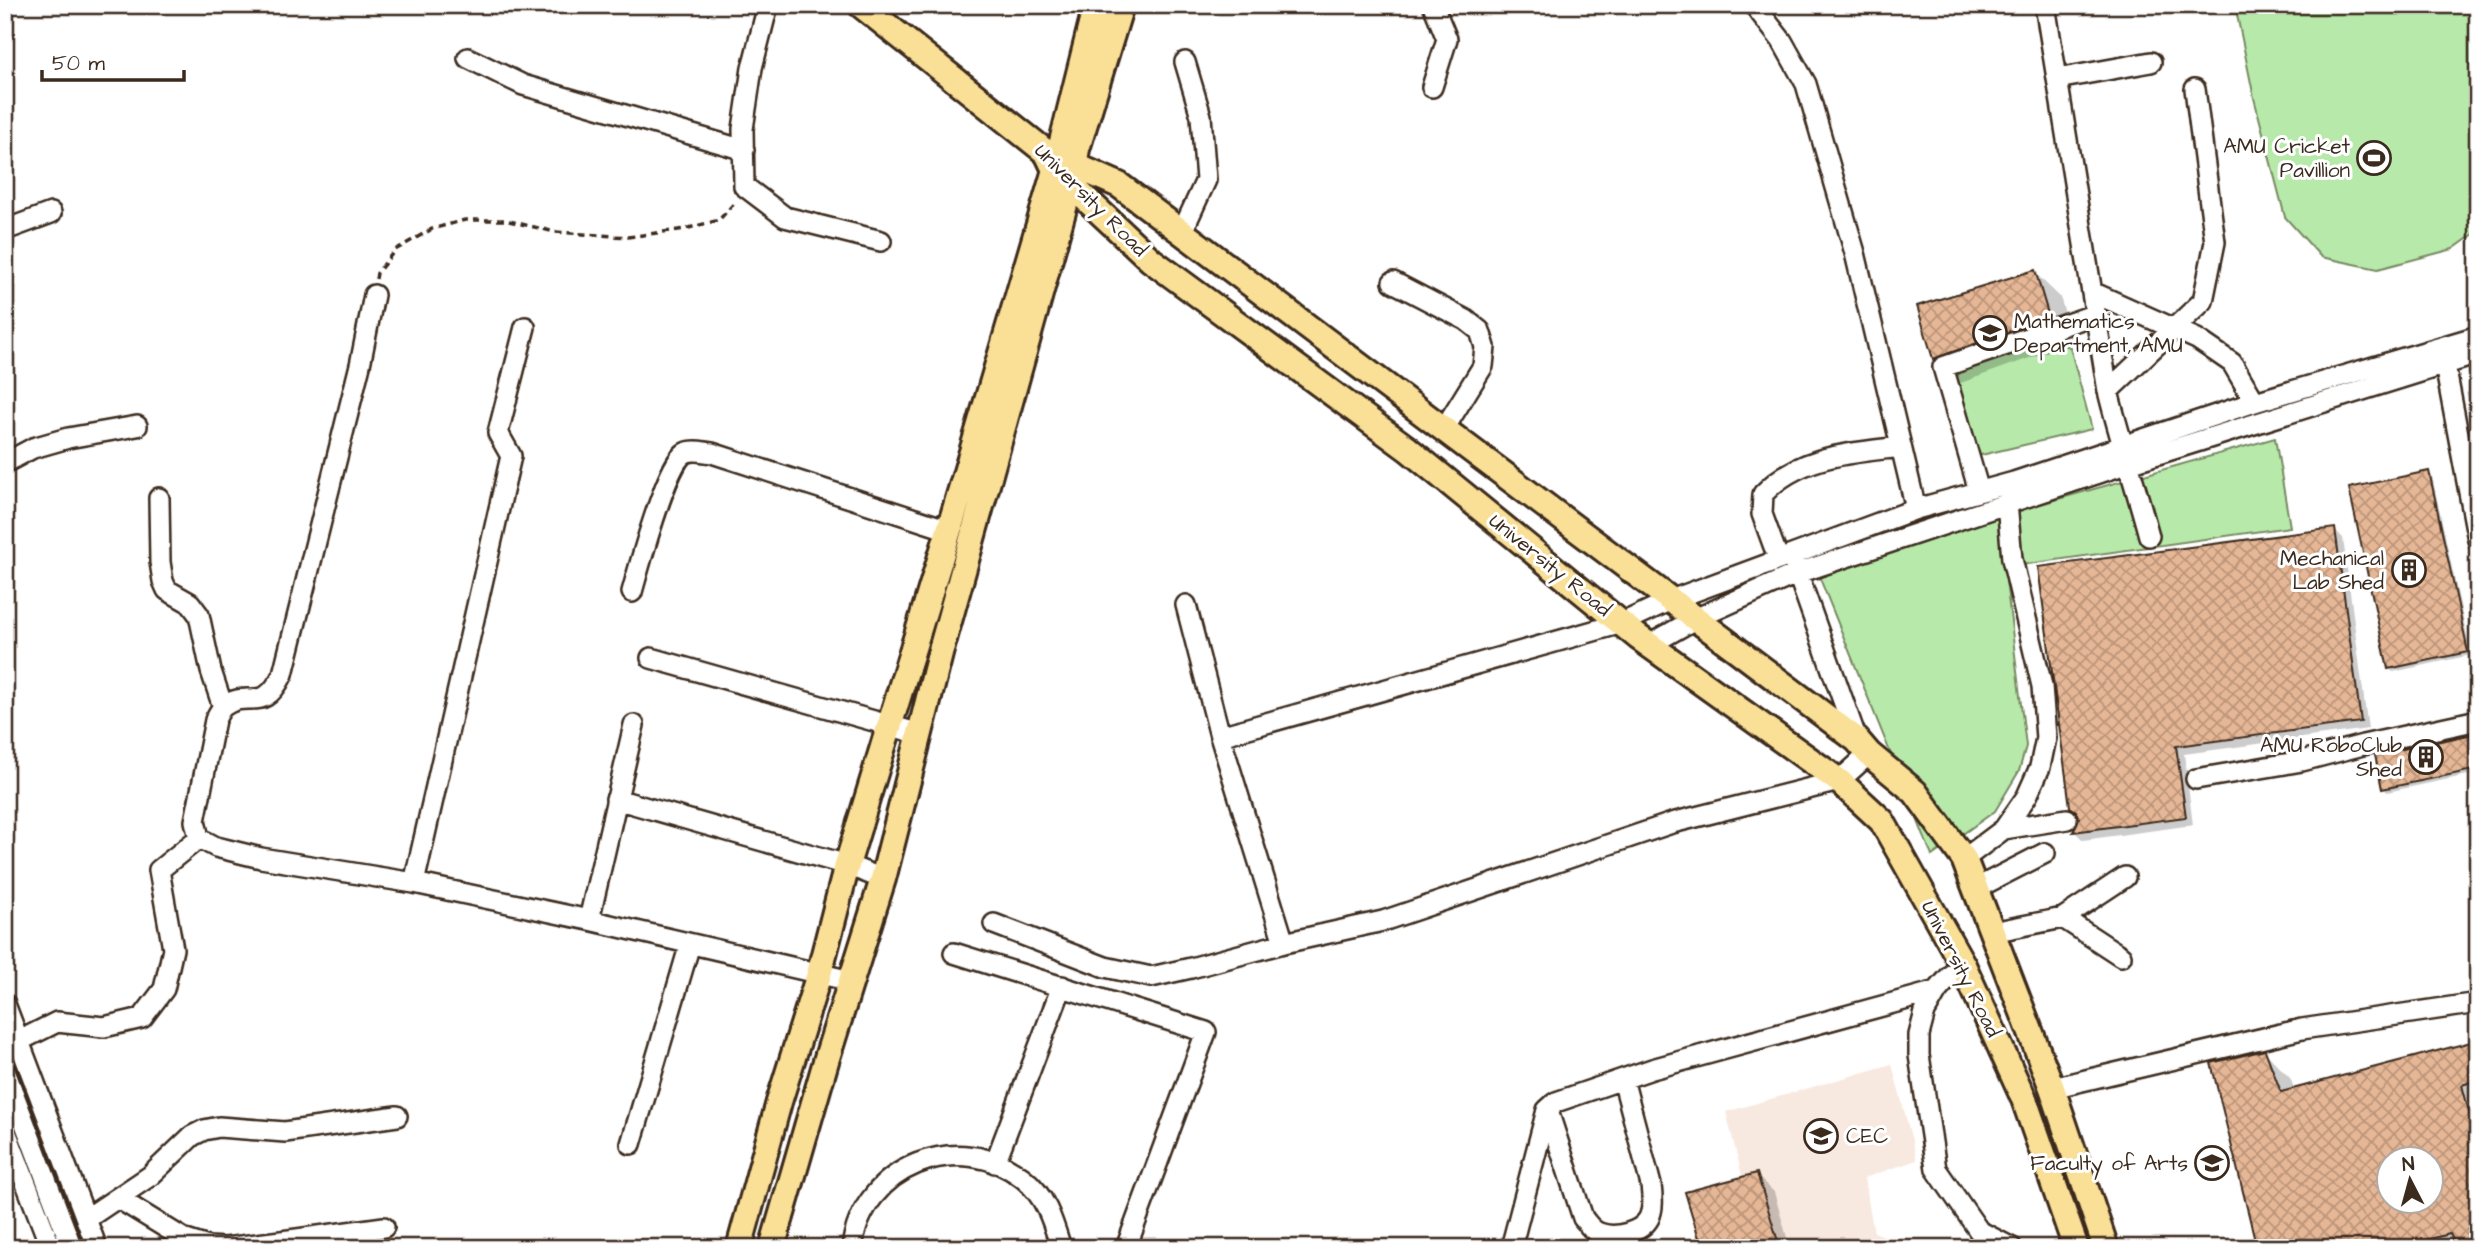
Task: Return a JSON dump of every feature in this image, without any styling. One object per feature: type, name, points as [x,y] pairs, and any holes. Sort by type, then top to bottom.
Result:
[{"type":"main road","name":"University Road","points":[[861,5],[1061,165],[1151,260],[1408,449],[1649,645],[1839,780],[1882,821],[1963,964],[2024,1099],[2076,1248]]},
{"type":"main road","points":[[772,1248],[883,879],[1061,165],[1096,5]]},
{"type":"main road","points":[[739,1248],[889,725],[1061,165],[1121,5]]},
{"type":"main road","points":[[1061,165],[1119,185],[1671,600],[1863,747],[1915,792],[1964,859],[2052,1088],[2106,1248]]},
{"type":"street","points":[[768,5],[752,68],[743,128],[744,186],[785,217],[881,241]]},
{"type":"street","points":[[1432,87],[1447,39],[1433,5]]},
{"type":"street","points":[[1754,5],[1782,41],[1806,84],[1855,253],[1916,509]]},
{"type":"street","points":[[2045,5],[2108,391],[2149,536]]},
{"type":"street","points":[[468,58],[523,85],[744,150]]},
{"type":"street","points":[[1182,232],[1206,180],[1201,116],[1185,62]]},
{"type":"street","points":[[2057,79],[2151,62]]},
{"type":"street","points":[[2108,391],[2203,301],[2215,242],[2195,89]]},
{"type":"street","points":[[5,230],[51,213]]},
{"type":"street","points":[[1393,282],[1466,320],[1480,331],[1485,348],[1483,366],[1444,429]]},
{"type":"street","points":[[2092,292],[2197,339],[2232,363],[2255,402]]},
{"type":"street","points":[[373,295],[360,365],[282,674],[274,691],[263,699],[239,701],[223,707],[215,720],[195,821],[200,838],[216,847],[261,858],[414,883],[589,920],[851,981]]},
{"type":"street","points":[[1979,491],[1943,367],[2096,314]]},
{"type":"street","points":[[414,883],[511,456],[498,433],[525,327]]},
{"type":"street","points":[[1220,736],[1622,623],[1671,600],[1789,562],[2007,503],[2255,402],[2478,336]]},
{"type":"street","points":[[1649,645],[1789,562],[1916,509],[2125,454],[2478,354]]},
{"type":"street","points":[[2445,365],[2478,540]]},
{"type":"street","points":[[5,463],[33,448],[68,438],[137,426]]},
{"type":"street","points":[[995,924],[1105,967],[1152,977],[1383,920],[1672,823],[1839,780],[1863,747],[1789,562],[1762,514],[1763,494],[1775,481],[1810,462],[1839,454],[1901,447]]},
{"type":"street","points":[[632,592],[662,497],[677,461],[693,450],[712,453],[949,530]]},
{"type":"street","points":[[159,498],[163,581],[167,590],[190,603],[199,615],[211,671],[223,707]]},
{"type":"street","points":[[1964,859],[2004,829],[2027,796],[2040,767],[2046,738],[2042,686],[2012,559],[2007,503]]},
{"type":"street","points":[[1186,605],[1220,736],[1284,943]]},
{"type":"street","points":[[651,658],[920,734]]},
{"type":"street","points":[[2196,779],[2302,761],[2478,720]]},
{"type":"street","points":[[589,920],[634,725]]},
{"type":"street","points":[[616,799],[848,864],[883,879]]},
{"type":"street","points":[[2004,829],[2067,819]]},
{"type":"street","points":[[19,1041],[57,1022],[104,1027],[142,1018],[164,989],[173,949],[159,870],[200,838]]},
{"type":"street","points":[[1975,889],[2045,853]]},
{"type":"street","points":[[1992,932],[2063,918],[2125,877]]},
{"type":"street","points":[[2063,918],[2121,956]]},
{"type":"street","points":[[631,1144],[690,944]]},
{"type":"street","points":[[954,953],[1206,1032],[1126,1248]]},
{"type":"street","points":[[1963,964],[1937,991],[1925,1012],[1919,1035],[1919,1055],[1936,1169],[1979,1231],[2012,1248]]},
{"type":"street","points":[[995,1163],[1062,986]]},
{"type":"street","points":[[1511,1248],[1548,1110],[1556,1102],[1623,1079],[1937,991]]},
{"type":"street","points":[[2052,1088],[2302,1028],[2478,1003]]},
{"type":"street","points":[[5,1004],[97,1248]]},
{"type":"street","points":[[5,1071],[72,1248]]},
{"type":"street","points":[[1548,1110],[1583,1218],[1591,1229],[1600,1234],[1614,1236],[1629,1233],[1642,1227],[1649,1217],[1653,1202],[1623,1079]]},
{"type":"street","points":[[86,1219],[150,1176],[192,1136],[204,1130],[219,1127],[285,1132],[397,1116]]},
{"type":"street","points":[[5,1129],[51,1248]]},
{"type":"street","points":[[852,1248],[854,1229],[874,1192],[906,1166],[946,1155],[988,1159],[1024,1179],[1050,1211],[1061,1248]]},
{"type":"street","points":[[119,1199],[186,1240],[208,1247],[225,1248],[384,1227]]},
{"type":"path","points":[[373,295],[377,273],[395,250],[432,229],[466,220],[505,220],[555,232],[628,237],[685,229],[719,220],[734,205],[744,186]]},
{"type":"shaded area","name":"CEC","points":[[1892,1064],[1917,1160],[1864,1178],[1874,1232],[1889,1238],[1893,1248],[1699,1248],[1685,1192],[1742,1176],[1726,1112]]},
{"type":"green space","name":"AMU Cricket Pavillion","points":[[2235,5],[2478,5],[2478,231],[2453,249],[2378,269],[2321,257],[2285,217],[2254,98]]},
{"type":"green space","points":[[2051,340],[2070,347],[2092,429],[1977,456],[1953,385],[1961,369]]},
{"type":"green space","points":[[2275,438],[2290,527],[2020,565],[2016,511]]},
{"type":"green space","points":[[1998,514],[2026,746],[2019,771],[1995,811],[1932,856],[1819,576]]},
{"type":"building","name":"Mathematics Department, AMU","points":[[2035,270],[2049,317],[1933,359],[1917,306]]},
{"type":"building","name":"Mechanical Lab Shed","points":[[2429,471],[2468,652],[2388,669],[2349,488]]},
{"type":"building","points":[[2335,528],[2361,722],[2176,746],[2186,817],[2073,832],[2079,818],[2076,811],[2070,807],[2038,567]]},
{"type":"building","name":"AMU RoboClub Shed","points":[[2478,733],[2478,769],[2382,789],[2375,755]]},
{"type":"building","name":"Faculty of Arts","points":[[2471,1042],[2478,1067],[2478,1080],[2462,1085],[2478,1146],[2478,1248],[2457,1248],[2450,1234],[2393,1248],[2257,1248],[2211,1063],[2265,1050],[2281,1092]]},
{"type":"building","points":[[1757,1173],[1780,1248],[1702,1248],[1685,1192]]},
{"type":"place","name":"AMU Cricket Pavillion","points":[[2374,158]]},
{"type":"place","name":"Mathematics Department, AMU","points":[[1990,333]]},
{"type":"place","name":"Mechanical Lab Shed","points":[[2409,570]]},
{"type":"place","name":"AMU RoboClub Shed","points":[[2426,757]]},
{"type":"place","name":"CEC","points":[[1821,1136]]},
{"type":"place","name":"Faculty of Arts","points":[[2212,1163]]}]
